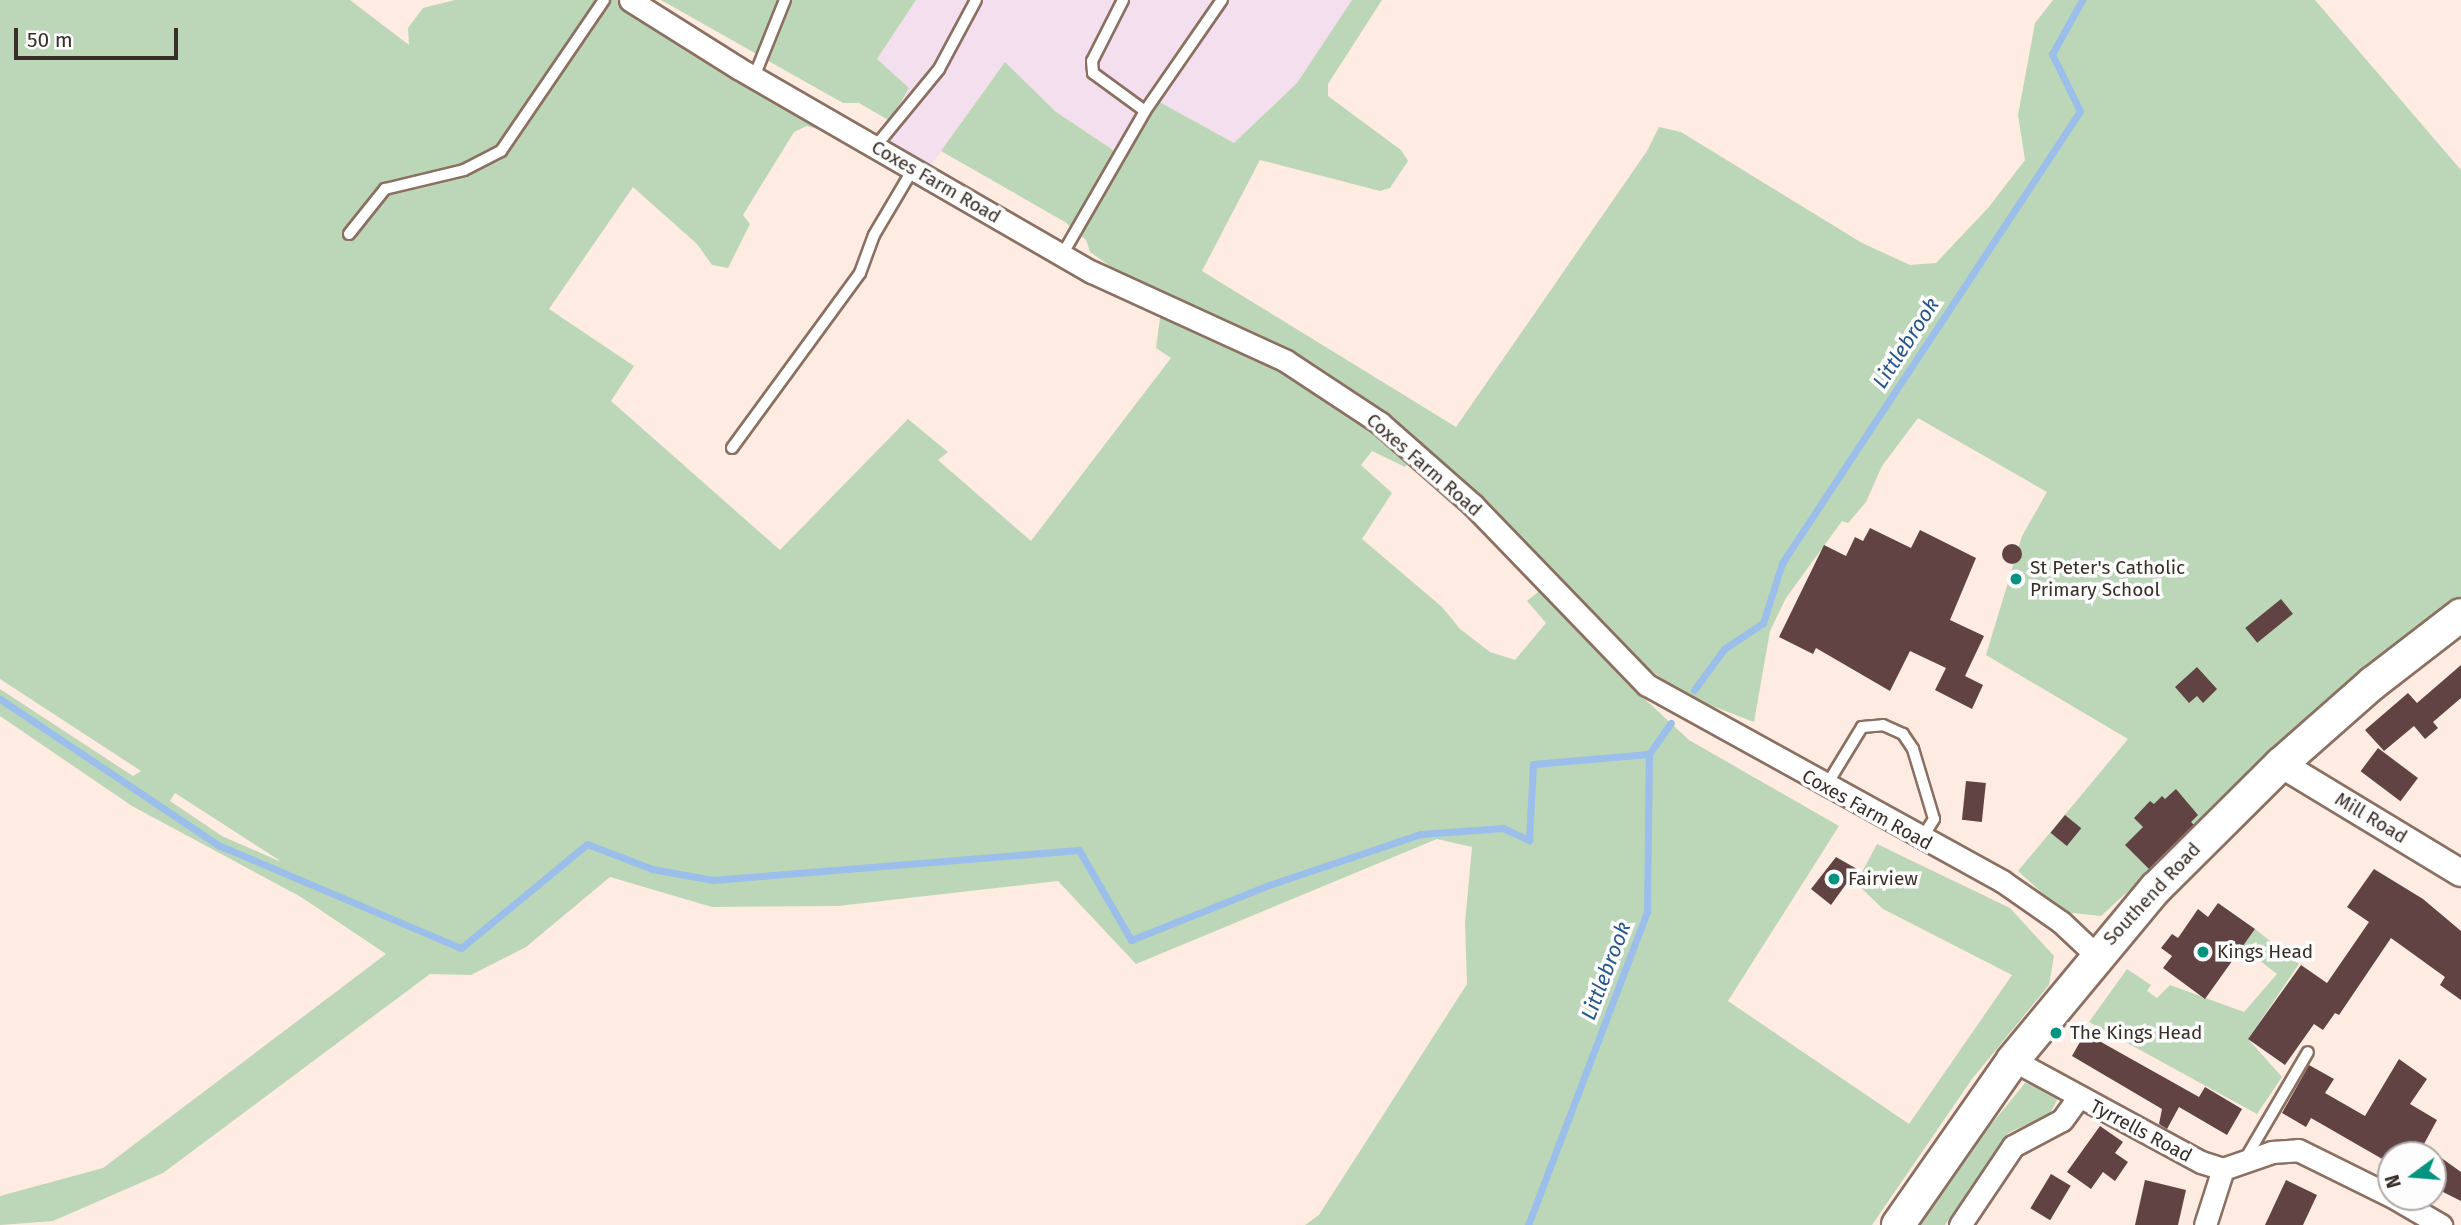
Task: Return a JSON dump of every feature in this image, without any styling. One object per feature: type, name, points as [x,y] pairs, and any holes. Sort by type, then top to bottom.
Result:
[{"type":"main road","name":"Southend Road","points":[[1898,1225],[2013,1060],[2096,954],[2231,810],[2373,683],[2461,615]]},
{"type":"street","name":"Coxes Farm Road","points":[[630,0],[754,77],[1062,254],[1286,361],[1380,423],[1473,505],[1647,685],[1825,788],[2002,881],[2061,922],[2096,954]]},
{"type":"street","name":"Mill Road","points":[[2281,764],[2461,873]]},
{"type":"street","name":"Tyrrells Road","points":[[2013,1060],[2173,1151],[2223,1169]]},
{"type":"street","points":[[1960,1225],[2013,1146],[2062,1119],[2079,1097]]},
{"type":"street","points":[[2205,1225],[2223,1169],[2244,1161],[2298,1150],[2377,1190]]},
{"type":"street","points":[[2416,1211],[2441,1225]]},
{"type":"lane","points":[[349,234],[385,189],[464,170],[501,150],[604,0]]},
{"type":"lane","points":[[754,77],[785,0]]},
{"type":"lane","points":[[875,147],[939,69],[976,0]]},
{"type":"lane","points":[[1124,0],[1092,61],[1093,73],[1145,111]]},
{"type":"lane","points":[[1062,254],[1145,111],[1222,0]]},
{"type":"lane","points":[[732,447],[860,273],[874,235],[913,169]]},
{"type":"lane","points":[[1825,788],[1862,727],[1894,729],[1909,742],[1933,812],[1934,819],[1921,840]]},
{"type":"lane","points":[[2244,1161],[2308,1052]]},
{"type":"shaded area","points":[[916,0],[1352,0],[1297,83],[1234,143],[1154,99],[1120,154],[1056,112],[1005,62],[924,175],[875,147],[909,88],[877,59]]},
{"type":"green space","points":[[0,0],[350,0],[409,45],[408,28],[423,8],[455,0],[630,0],[841,136],[807,126],[794,132],[743,215],[750,224],[728,268],[712,265],[697,244],[633,187],[549,309],[634,366],[611,401],[780,550],[908,419],[948,452],[938,460],[1031,541],[1171,358],[1156,348],[1162,303],[1090,252],[1086,240],[1065,222],[941,151],[1005,62],[1056,112],[1119,154],[1154,99],[1234,143],[1297,83],[1352,0],[1382,0],[1328,84],[1328,96],[1401,150],[1408,161],[1390,188],[1380,191],[1260,160],[1202,271],[1456,427],[1647,151],[1659,127],[1681,132],[1862,243],[1910,265],[1936,263],[1988,208],[2025,160],[2018,115],[2035,23],[2053,0],[2315,0],[2461,170],[2461,600],[2375,665],[2101,916],[2063,912],[2018,871],[2128,739],[1986,655],[2022,536],[2047,492],[1918,418],[1882,466],[1866,502],[1848,523],[1842,521],[1786,598],[1770,631],[1754,722],[1681,694],[1586,619],[1415,455],[1405,467],[1372,451],[1361,465],[1392,493],[1362,539],[1442,607],[1460,629],[1490,652],[1515,660],[1546,623],[1527,601],[1544,587],[1636,691],[1689,740],[1839,826],[1728,1001],[1909,1124],[2012,975],[1883,909],[1856,883],[1877,844],[2010,908],[2054,956],[2049,985],[1972,1079],[1872,1225],[1305,1225],[1319,1215],[1467,984],[1465,923],[1472,847],[1437,839],[1136,964],[1058,881],[838,906],[712,907],[610,877],[526,947],[471,975],[430,974],[163,1173],[53,1221],[0,1225],[0,1196],[103,1168],[386,954],[301,897],[132,806],[0,716],[0,689],[133,776],[141,771],[0,679]],"holes":[[[175,793],[279,860],[222,836],[170,801]]]},
{"type":"green space","points":[[661,0],[916,0],[877,59],[909,88],[890,121],[859,103],[843,103]]},
{"type":"green space","points":[[2255,929],[2299,964],[2248,1039],[2282,1077],[2257,1114],[2089,1022],[2127,969],[2151,985],[2147,991],[2157,998],[2170,985],[2244,1012],[2277,974],[2242,947]]},
{"type":"green space","points":[[2025,1083],[2047,1088],[2058,1098],[2050,1114],[2008,1133],[1945,1225],[1918,1225],[1955,1169]]},
{"type":"building","points":[[1870,528],[1911,548],[1920,530],[1976,558],[1950,620],[1984,636],[1965,676],[1983,685],[1972,709],[1935,690],[1946,668],[1910,651],[1890,691],[1816,648],[1813,654],[1779,637],[1824,545],[1846,556],[1855,537],[1863,541]]},
{"type":"building","points":[[2008,544],[2016,544],[2022,554],[2016,564],[2008,564],[2002,558],[2002,550]]},
{"type":"building","points":[[2281,599],[2293,614],[2257,643],[2245,628]]},
{"type":"building","points":[[2461,665],[2461,698],[2433,722],[2438,728],[2425,739],[2414,726],[2384,751],[2365,730],[2408,693],[2417,703]]},
{"type":"building","points":[[2197,667],[2217,689],[2203,703],[2197,696],[2189,703],[2175,687]]},
{"type":"building","points":[[2378,748],[2418,778],[2400,801],[2361,771]]},
{"type":"building","points":[[1966,781],[1986,783],[1982,822],[1962,820]]},
{"type":"building","points":[[2176,789],[2198,815],[2191,822],[2194,825],[2149,869],[2125,845],[2143,827],[2134,818],[2150,801],[2154,804],[2162,796],[2165,799]]},
{"type":"building","points":[[2065,815],[2081,828],[2067,846],[2051,833]]},
{"type":"building","name":"Fairview","points":[[1836,857],[1857,869],[1831,905],[1811,889]]},
{"type":"building","points":[[2374,869],[2423,899],[2461,931],[2461,1000],[2440,985],[2445,977],[2391,938],[2339,1015],[2335,1013],[2323,1030],[2314,1024],[2285,1065],[2248,1039],[2301,965],[2327,983],[2369,922],[2347,907]]},
{"type":"building","name":"Kings Head","points":[[2218,903],[2255,929],[2205,999],[2163,968],[2172,956],[2161,948],[2172,934],[2178,938],[2198,909],[2208,917]]},
{"type":"building","points":[[2085,1033],[2199,1097],[2205,1087],[2242,1109],[2227,1135],[2179,1107],[2167,1129],[2159,1124],[2162,1109],[2072,1056]]},
{"type":"building","points":[[2399,1059],[2427,1079],[2410,1104],[2437,1120],[2426,1141],[2377,1141],[2377,1156],[2311,1118],[2306,1127],[2282,1113],[2309,1065],[2334,1079],[2325,1093],[2365,1116]]},
{"type":"building","points":[[2100,1126],[2123,1142],[2115,1153],[2128,1162],[2115,1181],[2103,1172],[2091,1189],[2067,1172]]},
{"type":"building","points":[[2447,1162],[2461,1172],[2461,1201],[2447,1194]]},
{"type":"building","points":[[2051,1174],[2071,1186],[2050,1220],[2030,1208]]},
{"type":"building","points":[[2145,1180],[2186,1190],[2178,1225],[2135,1225]]},
{"type":"building","points":[[2286,1180],[2317,1195],[2303,1225],[2265,1225]]},
{"type":"waterway","name":"Littlebrook","points":[[1694,690],[1724,649],[1763,623],[1782,563],[2080,111],[2052,54],[2082,0]]},
{"type":"waterway","points":[[0,699],[218,845],[461,948],[587,844],[652,869],[713,880],[1079,850],[1131,940],[1272,884],[1421,834],[1503,828],[1529,840],[1533,764],[1649,754]]},
{"type":"waterway","name":"Littlebrook","points":[[1528,1225],[1647,911],[1649,754],[1671,723]]},
{"type":"place","name":"St Peter's Catholic Primary School","points":[[2016,579]]},
{"type":"place","name":"Fairview","points":[[1834,879]]},
{"type":"place","name":"Kings Head","points":[[2203,952]]},
{"type":"place","name":"The Kings Head","points":[[2056,1033]]}]
